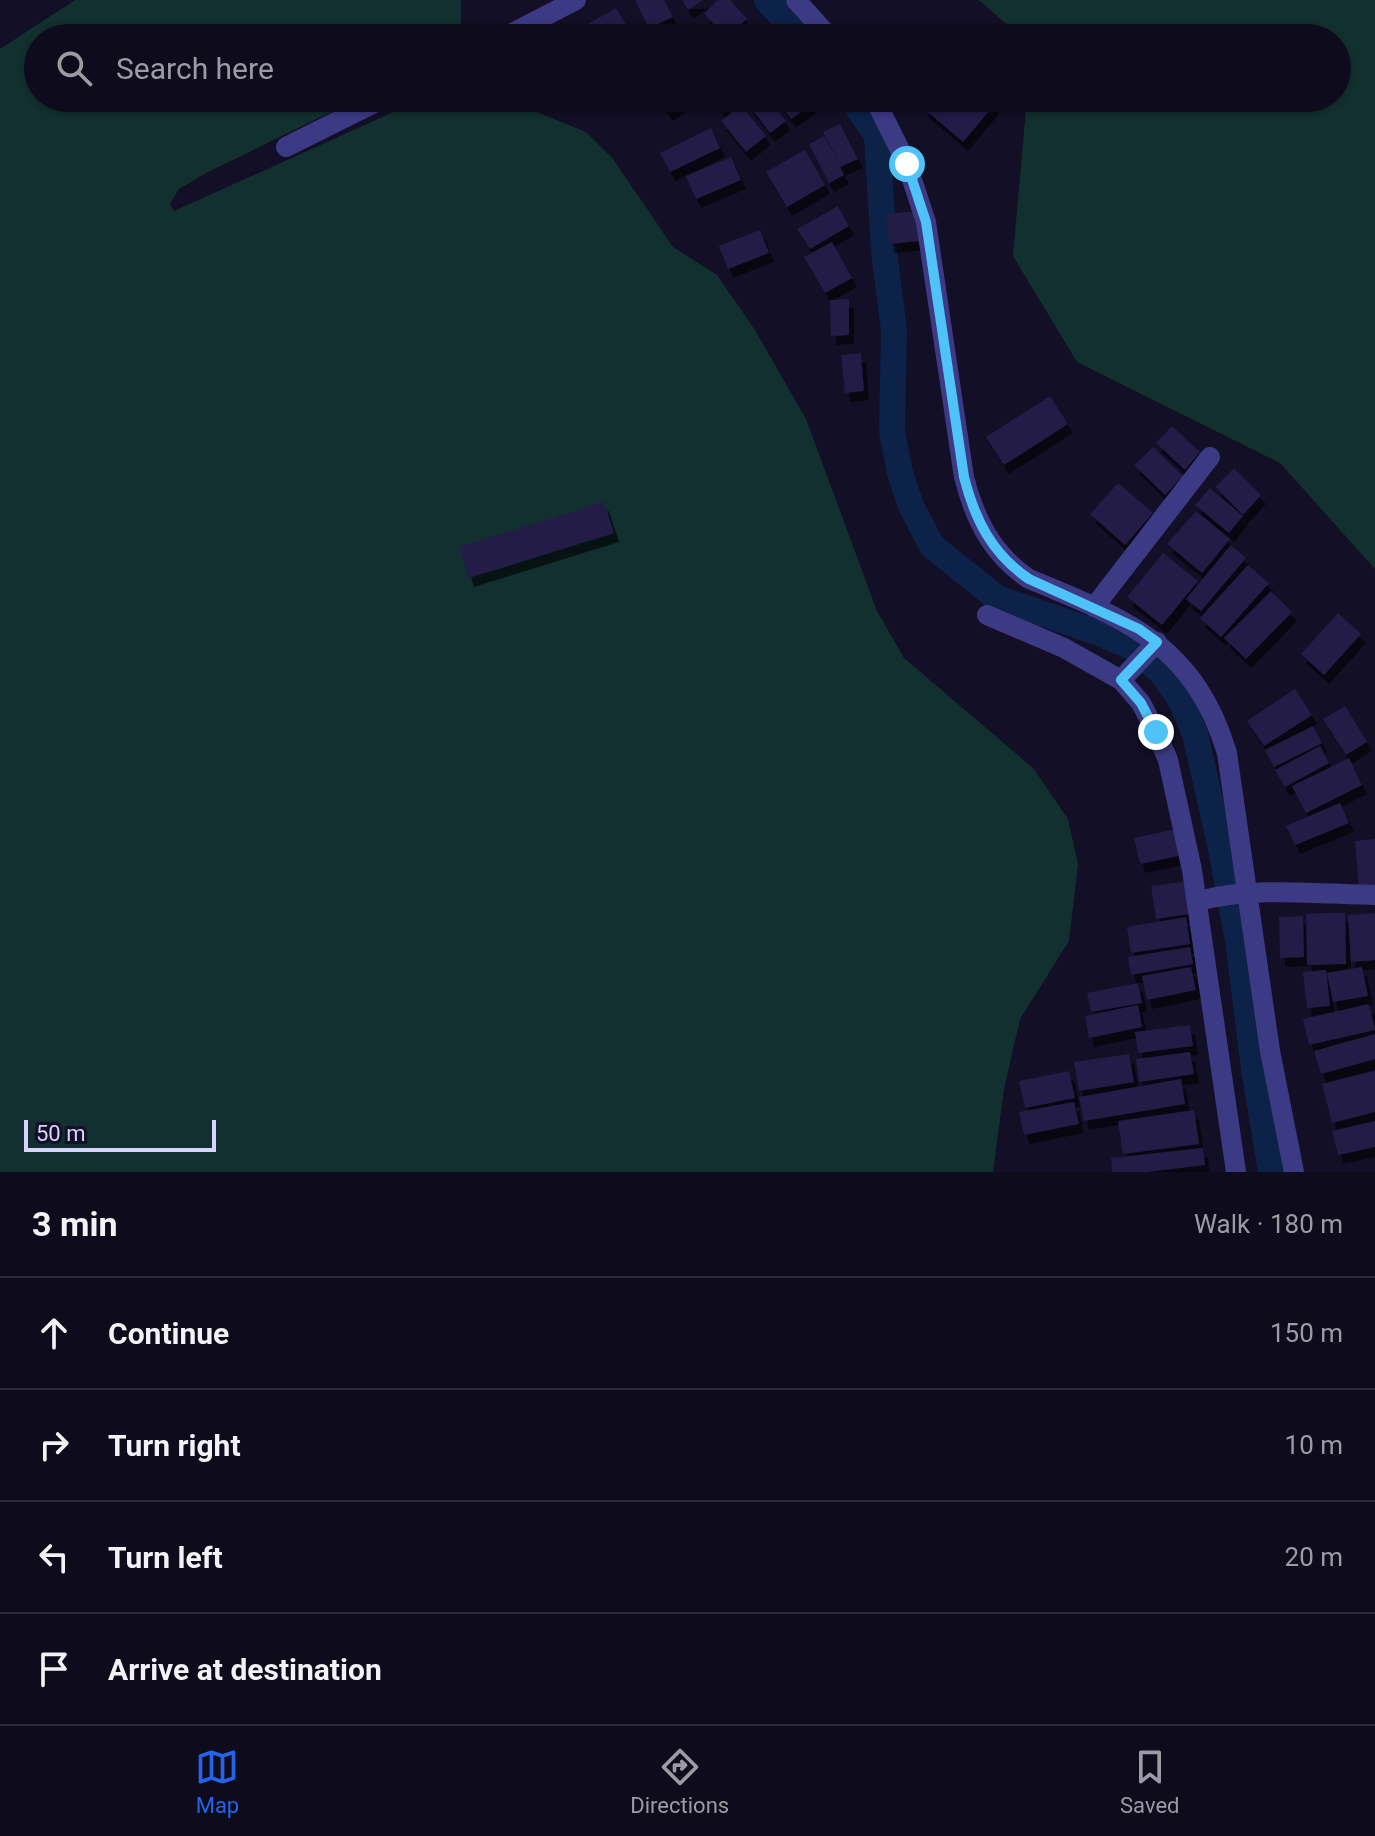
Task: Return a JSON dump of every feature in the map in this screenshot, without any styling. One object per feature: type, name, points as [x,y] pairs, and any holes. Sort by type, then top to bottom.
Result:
[{"type":"street","points":[[530,24],[576,0]]},
{"type":"street","points":[[796,0],[817,24]]},
{"type":"street","points":[[286,147],[356,112]]},
{"type":"street","points":[[881,112],[907,164],[926,222],[964,477],[976,517],[1001,558],[1029,579],[1139,629],[1141,703],[1168,760],[1206,899],[1236,1172]]},
{"type":"street","points":[[1094,607],[1210,457]]},
{"type":"street","points":[[987,615],[1064,648],[1141,660],[1174,657],[1201,692],[1227,753],[1244,894],[1294,1172]]},
{"type":"street","points":[[1206,899],[1244,894],[1375,895]]},
{"type":"green space","points":[[75,0],[461,0],[461,24],[38,24]]},
{"type":"green space","points":[[979,0],[1375,0],[1375,569],[1280,463],[1077,362],[1013,256],[1026,112],[1351,112],[1351,24],[1006,24]]},
{"type":"green space","points":[[24,33],[24,112],[331,112],[179,189],[170,204],[174,211],[393,112],[537,112],[586,132],[613,159],[673,247],[717,275],[755,330],[806,419],[877,611],[904,658],[1033,768],[1068,819],[1078,864],[1069,941],[1020,1019],[1004,1089],[993,1172],[0,1172],[0,49]]},
{"type":"building","points":[[635,0],[664,0],[673,17],[658,24],[647,24]]},
{"type":"building","points":[[682,0],[703,0],[688,10]]},
{"type":"building","points":[[718,0],[730,0],[747,19],[741,24],[713,24],[704,13]]},
{"type":"building","points":[[616,8],[626,24],[588,24]]},
{"type":"building","points":[[732,112],[747,112],[766,136],[746,152],[721,121]]},
{"type":"building","points":[[754,112],[779,112],[786,121],[770,133]]},
{"type":"building","points":[[786,112],[801,112],[791,119]]},
{"type":"building","points":[[928,112],[988,112],[963,142]]},
{"type":"building","points":[[840,124],[858,159],[840,167],[844,175],[829,183],[809,144],[824,136],[839,163],[823,132]]},
{"type":"building","points":[[711,128],[720,148],[670,172],[660,153]]},
{"type":"building","points":[[805,150],[825,185],[787,207],[766,172]]},
{"type":"building","points":[[731,157],[741,180],[696,199],[686,176]]},
{"type":"building","points":[[838,206],[849,226],[810,249],[797,229]]},
{"type":"building","points":[[916,211],[919,241],[889,244],[886,214]]},
{"type":"building","points":[[760,230],[769,253],[728,269],[719,246]]},
{"type":"building","points":[[832,242],[852,278],[825,293],[804,257]]},
{"type":"building","points":[[849,299],[849,335],[831,336],[830,300]]},
{"type":"building","points":[[861,353],[864,391],[845,393],[841,355]]},
{"type":"building","points":[[1050,396],[1068,424],[1004,465],[986,437]]},
{"type":"building","points":[[1172,426],[1200,452],[1185,470],[1156,443]]},
{"type":"building","points":[[1153,447],[1183,476],[1165,495],[1134,465]]},
{"type":"building","points":[[1234,468],[1261,495],[1243,515],[1215,487]]},
{"type":"building","points":[[1118,483],[1153,513],[1125,545],[1090,514]]},
{"type":"building","points":[[1210,488],[1243,516],[1229,533],[1195,505]]},
{"type":"building","points":[[604,502],[614,533],[469,578],[459,547]]},
{"type":"building","points":[[1196,511],[1230,539],[1202,573],[1167,544]]},
{"type":"building","points":[[1231,545],[1246,558],[1201,611],[1186,599]]},
{"type":"building","points":[[1163,553],[1198,581],[1162,625],[1127,597]]},
{"type":"building","points":[[1248,565],[1269,583],[1221,637],[1200,618]]},
{"type":"building","points":[[1271,591],[1292,612],[1246,659],[1224,638]]},
{"type":"building","points":[[1338,613],[1361,634],[1324,675],[1301,654]]},
{"type":"building","points":[[1295,689],[1312,715],[1264,746],[1247,721]]},
{"type":"building","points":[[1345,706],[1367,742],[1346,755],[1323,719]]},
{"type":"building","points":[[1313,726],[1322,743],[1274,767],[1265,750]]},
{"type":"building","points":[[1320,746],[1329,763],[1285,787],[1275,770]]},
{"type":"building","points":[[1349,758],[1362,785],[1306,813],[1292,786]]},
{"type":"building","points":[[1340,803],[1349,823],[1295,845],[1286,826]]},
{"type":"building","points":[[1177,829],[1183,855],[1140,864],[1134,838]]},
{"type":"building","points":[[1375,839],[1375,885],[1359,887],[1355,841]]},
{"type":"building","points":[[1191,881],[1196,913],[1156,919],[1151,886]]},
{"type":"building","points":[[1345,913],[1346,964],[1307,965],[1306,914]]},
{"type":"building","points":[[1375,913],[1375,960],[1351,962],[1348,915]]},
{"type":"building","points":[[1303,916],[1304,957],[1280,958],[1279,917]]},
{"type":"building","points":[[1186,917],[1190,944],[1131,953],[1127,927]]},
{"type":"building","points":[[1190,947],[1193,964],[1131,975],[1128,957]]},
{"type":"building","points":[[1191,967],[1196,990],[1147,1000],[1142,976]]},
{"type":"building","points":[[1362,967],[1368,996],[1333,1002],[1327,973]]},
{"type":"building","points":[[1326,970],[1330,1006],[1307,1008],[1303,972]]},
{"type":"building","points":[[1138,983],[1142,1003],[1091,1012],[1087,993]]},
{"type":"building","points":[[1369,1004],[1375,1030],[1309,1045],[1303,1019]]},
{"type":"building","points":[[1138,1005],[1142,1027],[1089,1038],[1085,1016]]},
{"type":"building","points":[[1190,1025],[1193,1046],[1138,1053],[1135,1032]]},
{"type":"building","points":[[1375,1034],[1375,1059],[1321,1074],[1314,1051]]},
{"type":"building","points":[[1190,1052],[1194,1074],[1139,1082],[1136,1059]]},
{"type":"building","points":[[1129,1054],[1134,1082],[1079,1091],[1074,1062]]},
{"type":"building","points":[[1069,1071],[1075,1098],[1025,1108],[1019,1081]]},
{"type":"building","points":[[1375,1071],[1375,1112],[1332,1123],[1322,1084]]},
{"type":"building","points":[[1181,1079],[1185,1104],[1084,1121],[1079,1097]]},
{"type":"building","points":[[1074,1102],[1079,1124],[1024,1135],[1019,1112]]},
{"type":"building","points":[[1194,1110],[1199,1144],[1123,1154],[1118,1121]]},
{"type":"building","points":[[1375,1121],[1375,1147],[1338,1155],[1332,1131]]},
{"type":"building","points":[[1203,1148],[1205,1165],[1147,1172],[1112,1172],[1111,1158]]},
{"type":"waterway","points":[[767,0],[788,24]]},
{"type":"waterway","points":[[861,112],[877,136],[884,251],[894,330],[892,431],[900,473],[911,506],[932,546],[997,598],[1132,647],[1162,673],[1180,699],[1195,734],[1220,844],[1238,941],[1271,1172]]},
{"type":"route","points":[[907,164],[926,222],[964,477],[976,517],[1001,558],[1013,568],[1029,579],[1139,629],[1157,642],[1121,680],[1141,703],[1156,732]]}]
